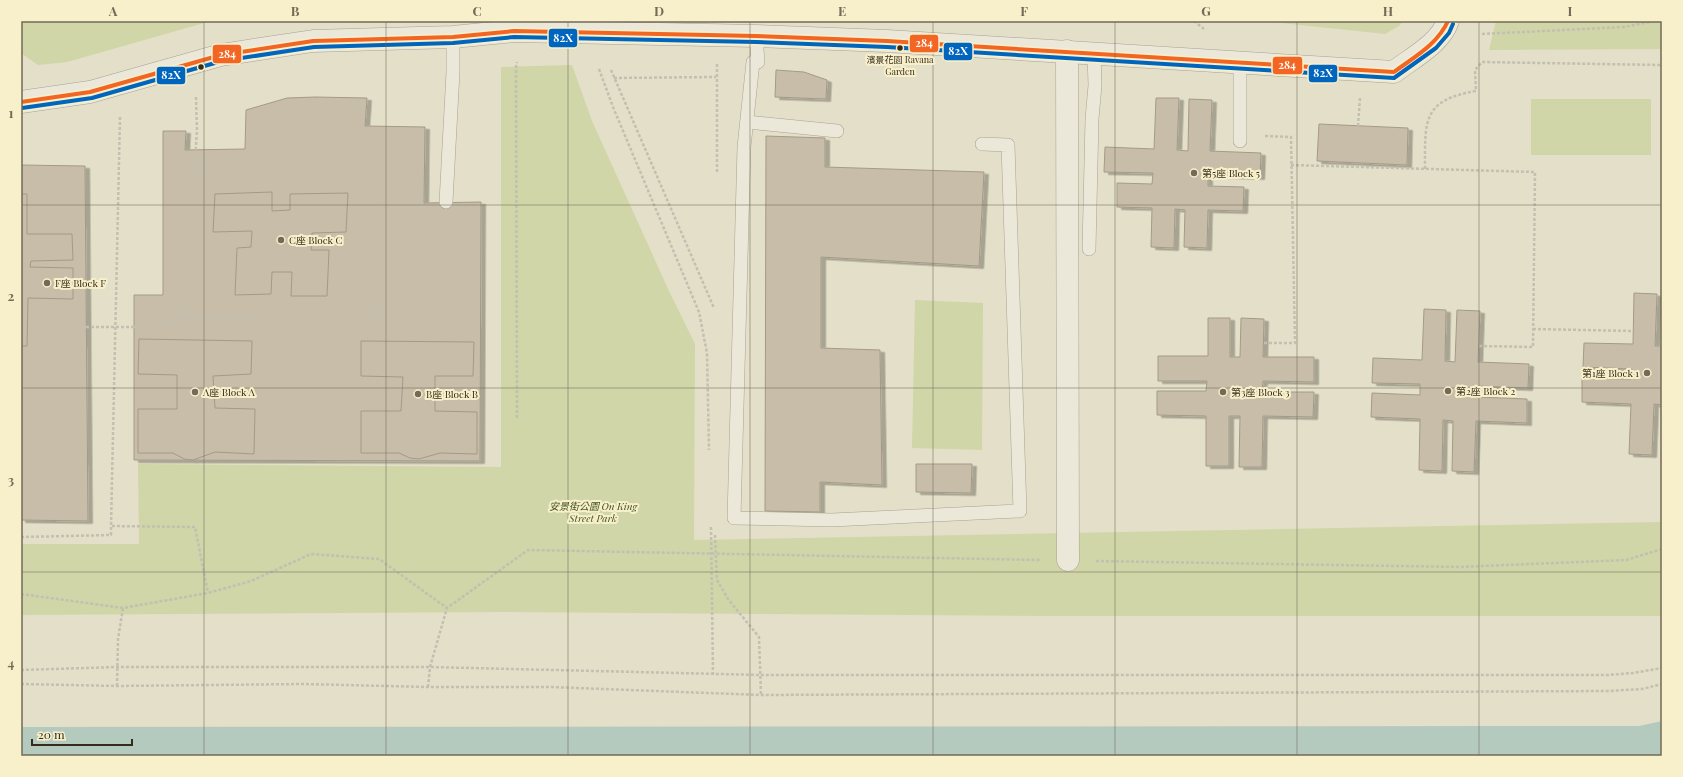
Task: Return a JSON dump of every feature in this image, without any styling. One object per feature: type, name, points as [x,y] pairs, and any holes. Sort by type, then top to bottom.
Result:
[{"type":"street","points":[[21,102],[90,92],[221,56],[313,41],[453,37],[514,31],[887,40],[1394,72],[1428,46],[1444,31],[1448,21]]},
{"type":"street","points":[[1067,51],[1068,560]]},
{"type":"lane","points":[[756,36],[758,62],[753,62],[744,147],[734,518],[832,520],[1020,511],[1008,145],[982,144]]},
{"type":"lane","points":[[446,202],[454,72],[453,37]]},
{"type":"lane","points":[[1089,248],[1092,119],[1095,85],[1094,53]]},
{"type":"lane","points":[[1239,138],[1240,62]]},
{"type":"lane","points":[[747,122],[837,131]]},
{"type":"path","points":[[1194,21],[1204,29]]},
{"type":"path","points":[[1482,34],[1624,27],[1654,21]]},
{"type":"path","points":[[516,418],[517,62]]},
{"type":"path","points":[[1425,169],[1425,130],[1430,114],[1441,102],[1456,94],[1476,91],[1475,70],[1482,62],[1662,65]]},
{"type":"path","points":[[599,69],[699,312],[707,352],[710,453]]},
{"type":"path","points":[[611,70],[715,310]]},
{"type":"path","points":[[614,78],[716,77]]},
{"type":"path","points":[[196,97],[197,131],[195,160],[197,171]]},
{"type":"path","points":[[1358,126],[1360,98]]},
{"type":"path","points":[[21,537],[111,535],[120,117]]},
{"type":"path","points":[[1239,138],[1291,137],[1295,343],[1264,343]]},
{"type":"path","points":[[1291,165],[1535,172],[1533,347],[1479,346]]},
{"type":"path","points":[[184,319],[184,175],[197,171],[378,168],[372,312],[384,326],[457,328]]},
{"type":"path","points":[[21,362],[36,362],[45,324],[86,327],[134,327],[184,319],[372,312]]},
{"type":"path","points":[[1533,329],[1633,331]]},
{"type":"path","points":[[711,522],[713,675]]},
{"type":"path","points":[[111,526],[195,527],[208,593]]},
{"type":"path","points":[[428,687],[430,667],[447,608],[528,550],[1459,568],[1626,560],[1662,549]]},
{"type":"path","points":[[21,594],[123,608],[208,593],[251,581],[312,554],[379,559],[447,608]]},
{"type":"path","points":[[117,686],[118,639],[123,608]]},
{"type":"path","points":[[21,670],[117,667],[430,667],[713,675],[1608,675],[1633,673],[1662,668]]},
{"type":"path","points":[[21,684],[117,686],[303,684],[428,687],[551,687],[777,695],[1601,691],[1642,689],[1662,684]]},
{"type":"green space","points":[[21,21],[211,21],[67,62],[38,65],[21,53]]},
{"type":"green space","points":[[1263,21],[1403,21],[1399,26],[1385,34]]},
{"type":"green space","points":[[1496,21],[1662,21],[1662,49],[1489,50]]},
{"type":"green space","name":"安景街公園 On King Street Park","points":[[572,65],[592,121],[669,291],[695,344],[694,540],[1662,522],[1662,616],[1039,616],[502,612],[21,615],[21,544],[139,544],[138,464],[501,467],[501,67]]},
{"type":"green space","points":[[1531,99],[1651,99],[1651,155],[1531,155]]},
{"type":"green space","points":[[915,300],[983,303],[982,450],[912,448]]},
{"type":"shaded area","points":[[1662,721],[1662,756],[21,756],[21,727],[1639,726]]},
{"type":"building","points":[[776,70],[804,72],[827,80],[826,99],[775,97]]},
{"type":"building","points":[[287,98],[367,98],[365,126],[425,127],[424,203],[481,202],[480,461],[134,460],[134,295],[163,295],[163,131],[186,131],[185,150],[245,149],[246,110]]},
{"type":"building","name":"第5座 Block 5","points":[[1156,98],[1179,98],[1177,150],[1188,151],[1189,99],[1212,100],[1210,151],[1261,153],[1260,177],[1208,175],[1208,186],[1244,187],[1243,211],[1208,210],[1207,248],[1184,247],[1185,210],[1175,209],[1174,248],[1151,247],[1152,208],[1117,207],[1117,183],[1152,184],[1153,173],[1104,172],[1105,147],[1154,149]]},
{"type":"building","points":[[1319,124],[1408,128],[1407,165],[1317,161]]},
{"type":"building","points":[[766,136],[825,138],[825,167],[984,172],[979,266],[821,257],[821,348],[880,350],[882,485],[820,482],[820,512],[765,511]]},
{"type":"building","points":[[21,165],[85,166],[88,521],[21,520]]},
{"type":"building","name":"C座 Block C","points":[[272,192],[272,211],[290,210],[290,194],[348,193],[346,232],[312,233],[311,250],[329,250],[327,296],[291,296],[292,272],[272,272],[271,294],[235,295],[237,248],[251,247],[252,231],[213,232],[215,194]]},
{"type":"building","name":"F座 Block F","points":[[21,194],[27,194],[27,234],[72,234],[73,260],[31,261],[30,267],[73,268],[73,299],[28,298],[27,346],[21,346]]},
{"type":"building","name":"第1座 Block 1","points":[[1634,293],[1657,294],[1655,346],[1662,346],[1662,405],[1654,404],[1652,455],[1629,454],[1631,404],[1582,402],[1582,378],[1631,379],[1632,369],[1583,367],[1584,343],[1633,344]]},
{"type":"building","name":"第2座 Block 2","points":[[1424,309],[1446,310],[1445,361],[1455,362],[1457,310],[1480,311],[1478,362],[1529,364],[1528,388],[1477,386],[1476,397],[1527,399],[1527,423],[1476,421],[1474,472],[1452,471],[1453,421],[1443,420],[1442,471],[1419,470],[1420,419],[1371,417],[1372,393],[1420,395],[1420,384],[1372,383],[1373,358],[1422,360]]},
{"type":"building","name":"第3座 Block 3","points":[[1208,318],[1230,318],[1230,357],[1240,357],[1241,318],[1264,319],[1263,357],[1314,357],[1314,382],[1263,381],[1262,392],[1314,392],[1313,417],[1263,416],[1262,467],[1239,467],[1240,416],[1229,416],[1229,466],[1206,466],[1206,416],[1157,415],[1157,391],[1206,391],[1207,381],[1158,381],[1158,356],[1208,356]]},
{"type":"building","name":"A座 Block A","points":[[139,339],[252,341],[251,374],[213,376],[215,408],[255,409],[254,454],[215,452],[193,460],[184,459],[173,453],[138,453],[138,409],[177,409],[177,375],[138,374]]},
{"type":"building","name":"B座 Block B","points":[[361,341],[474,342],[473,376],[435,376],[435,411],[477,412],[477,454],[440,453],[419,459],[410,458],[399,453],[361,453],[361,411],[401,411],[403,377],[361,376]]},
{"type":"building","points":[[916,464],[972,464],[971,493],[916,492]]},
{"type":"transit line","name":"284","points":[[21,102],[90,92],[221,55],[313,41],[453,37],[514,31],[756,36],[887,41],[1394,72],[1431,44],[1438,37],[1448,21]]},
{"type":"transit line","name":"82X","points":[[22,108],[92,98],[222,61],[314,47],[453,43],[514,37],[756,42],[887,47],[1394,78],[1436,48],[1449,33],[1453,24]]},
{"type":"place","name":"濱景花園 Ravana Garden","points":[[900,48]]},
{"type":"place","name":"第5座 Block 5","points":[[1194,173]]},
{"type":"place","name":"C座 Block C","points":[[281,240]]},
{"type":"place","name":"F座 Block F","points":[[47,283]]},
{"type":"place","name":"第1座 Block 1","points":[[1647,373]]},
{"type":"place","name":"第2座 Block 2","points":[[1448,391]]},
{"type":"place","name":"A座 Block A","points":[[195,392]]},
{"type":"place","name":"第3座 Block 3","points":[[1223,392]]},
{"type":"place","name":"B座 Block B","points":[[418,394]]}]
